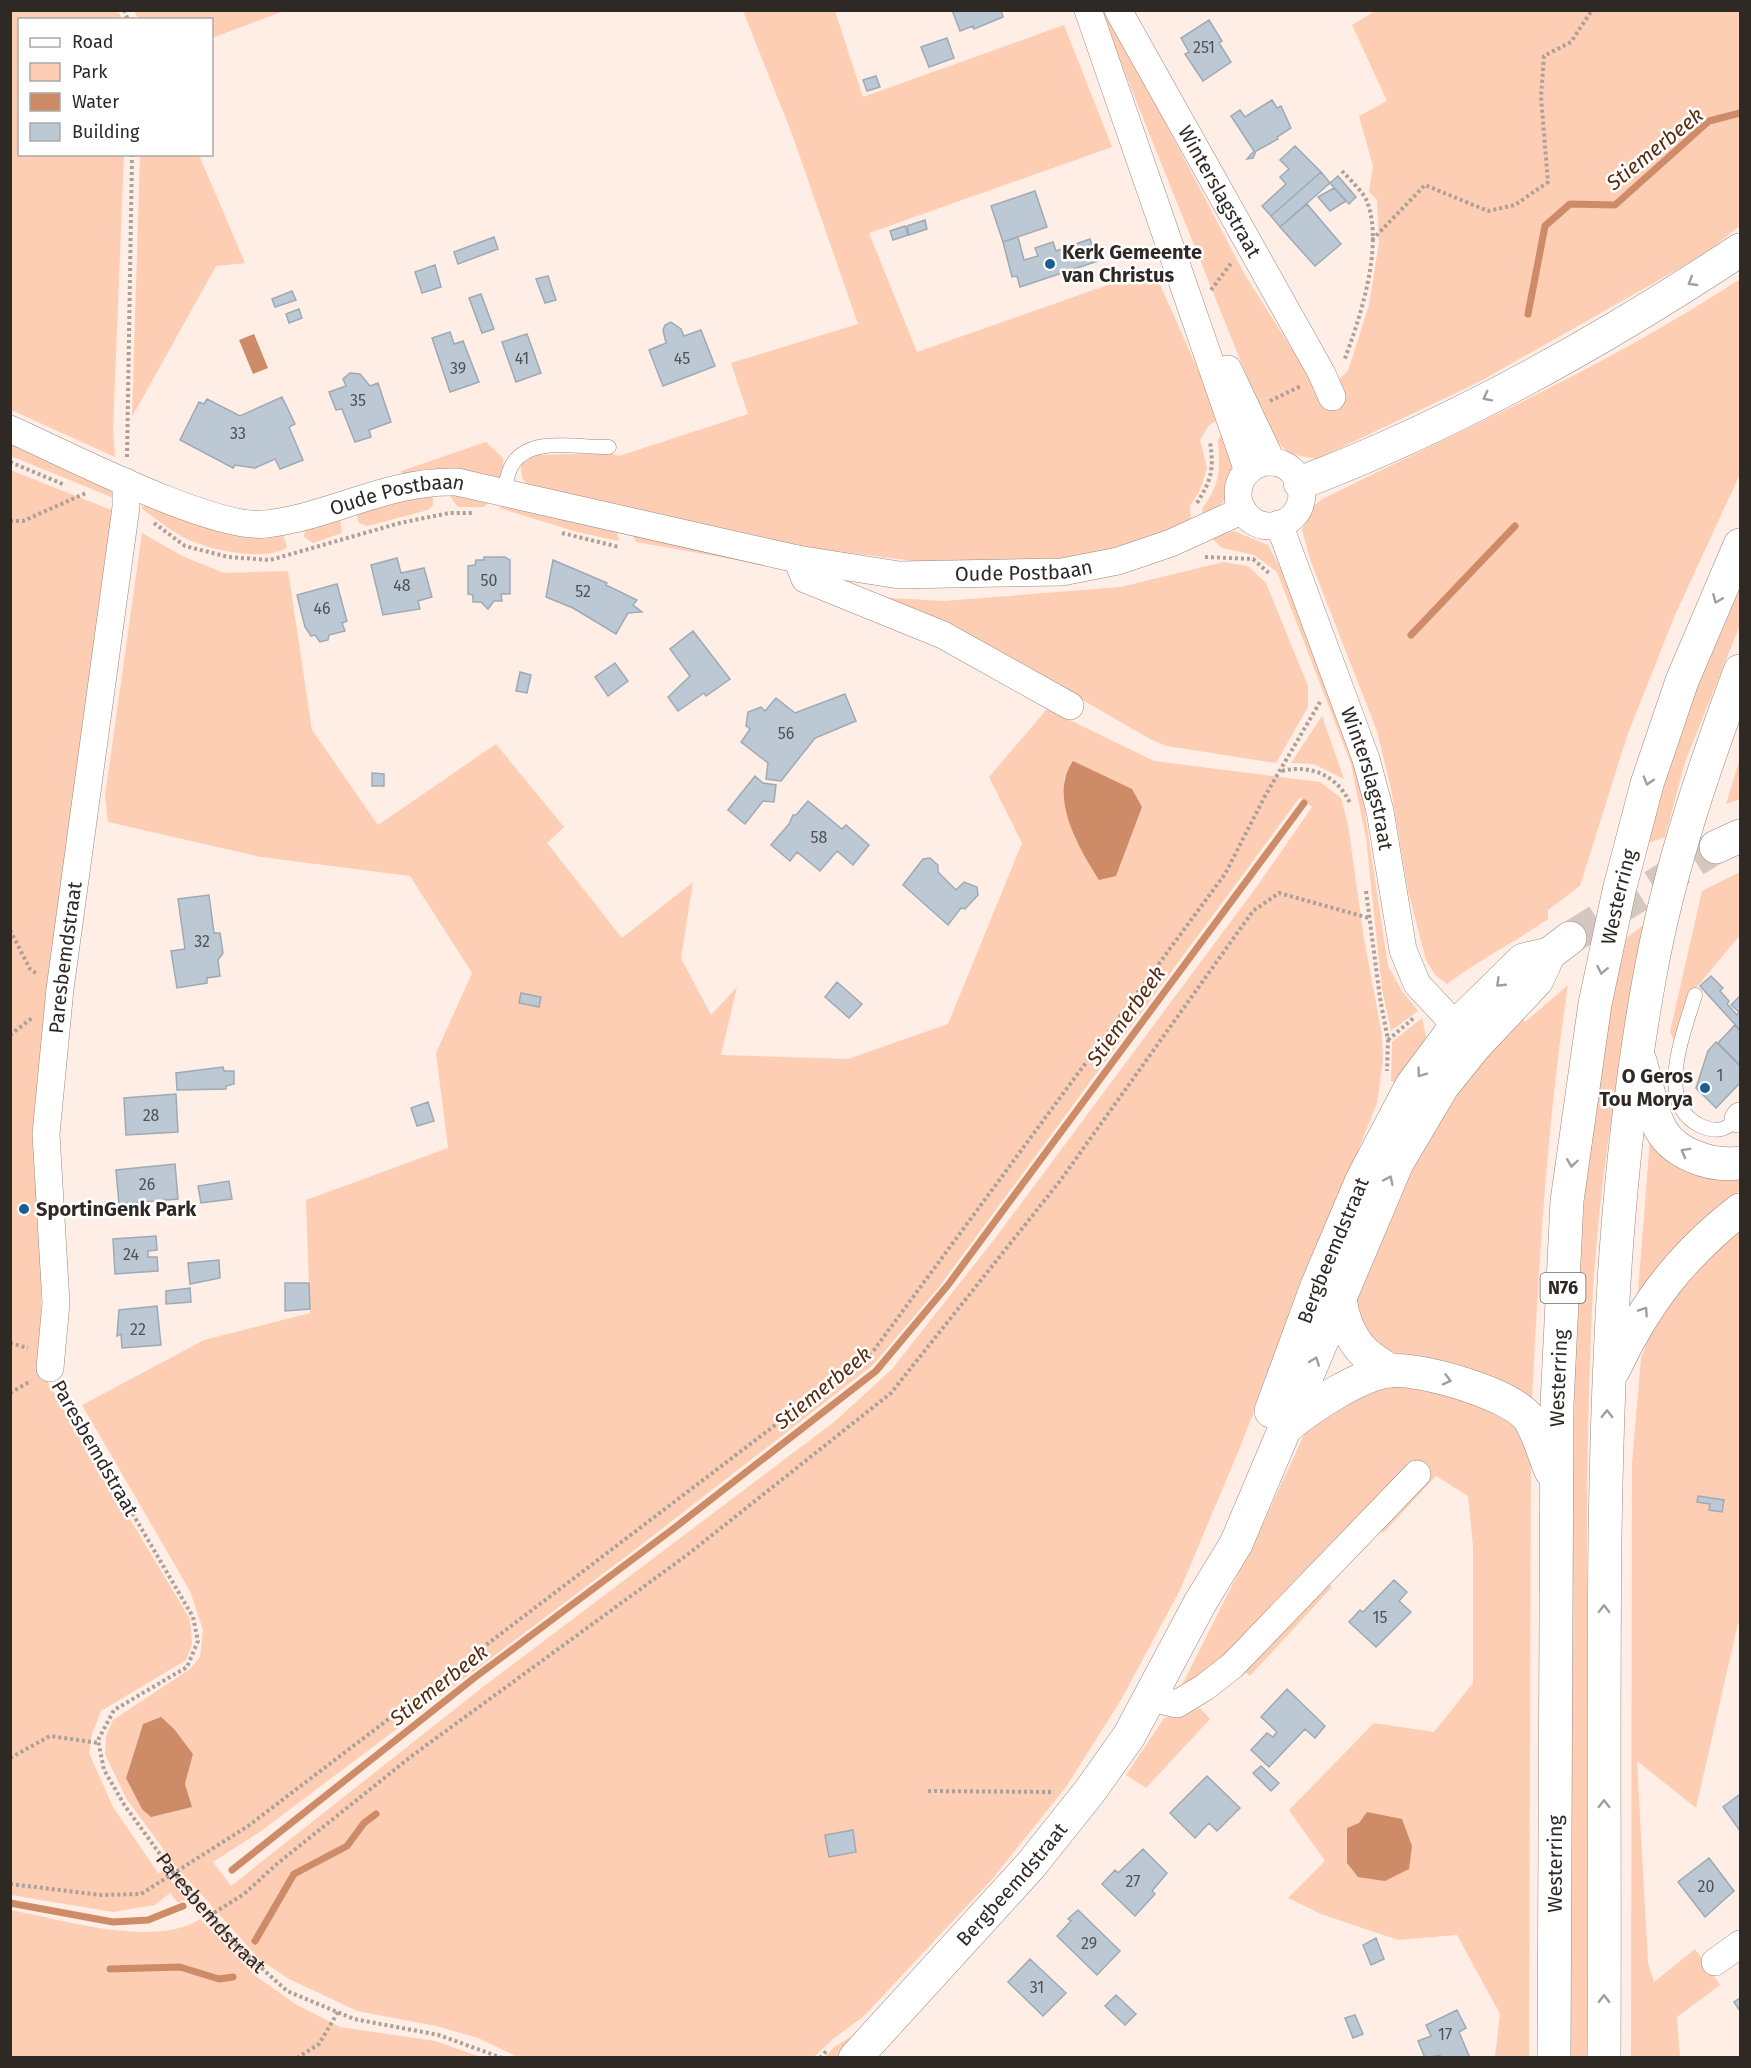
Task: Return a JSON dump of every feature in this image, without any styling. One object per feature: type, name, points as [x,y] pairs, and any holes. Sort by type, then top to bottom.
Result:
[{"type":"main road","points":[[1300,483],[1349,464],[1539,370],[1622,324],[1740,250]]},
{"type":"main road","name":"Westerring","points":[[1554,2058],[1557,1404],[1567,1201],[1595,1004],[1619,891],[1647,784],[1682,681],[1740,545]]},
{"type":"main road","name":"N76","points":[[1604,2058],[1603,1692],[1608,1382],[1611,1305],[1623,1151],[1650,973],[1685,828],[1740,671]]},
{"type":"main road","name":"Bergbeemdstraat","points":[[1200,1603],[1317,1286],[1362,1180],[1403,1101],[1466,1036],[1523,960],[1560,946]]},
{"type":"main road","name":"Bergbeemdstraat","points":[[845,2050],[1031,1865],[1090,1791],[1129,1736],[1200,1603],[1236,1544],[1289,1425],[1397,1163],[1442,1087],[1466,1036]]},
{"type":"main road","points":[[1638,1053],[1658,1125],[1676,1147],[1694,1157],[1723,1165],[1740,1163]]},
{"type":"main road","points":[[1608,1382],[1635,1325],[1661,1286],[1709,1234],[1740,1210]]},
{"type":"main road","points":[[1342,1228],[1340,1297],[1343,1323],[1362,1350],[1390,1371]]},
{"type":"main road","points":[[1289,1425],[1307,1410],[1351,1385],[1390,1371],[1436,1377],[1466,1385],[1509,1403],[1529,1418],[1556,1484]]},
{"type":"street","points":[[1088,10],[1176,260],[1260,466]]},
{"type":"street","name":"Winterslagstraat","points":[[1118,10],[1248,241],[1332,379]]},
{"type":"street","points":[[1176,260],[1198,307],[1239,415]]},
{"type":"street","name":"Oude Postbaan","points":[[10,429],[126,494],[238,522],[263,525],[309,517],[360,498],[428,481],[457,482],[797,559],[899,574],[1062,572],[1118,561],[1171,543],[1242,510]]},
{"type":"street","points":[[1260,466],[1287,466],[1300,483],[1301,503],[1289,520],[1279,524],[1258,524],[1242,510],[1238,489],[1260,466]]},
{"type":"street","name":"Paresbemdstraat","points":[[50,1368],[56,1303],[46,1134],[60,989],[126,494]]},
{"type":"street","name":"Winterslagstraat","points":[[1279,524],[1366,759],[1380,811],[1403,950],[1417,984],[1466,1036]]},
{"type":"street","points":[[797,559],[805,579],[943,635],[1070,706]]},
{"type":"street","points":[[1151,1698],[1177,1704],[1205,1687],[1232,1666],[1417,1474]]},
{"type":"street","points":[[1715,1962],[1740,1944]]},
{"type":"lane","points":[[504,493],[512,466],[526,450],[538,446],[609,447]]},
{"type":"lane","points":[[1695,995],[1676,1064],[1674,1086],[1681,1105],[1693,1123],[1713,1131],[1725,1129],[1739,1117]]},
{"type":"path","points":[[1372,240],[1425,185],[1488,211],[1515,205],[1548,182],[1541,97],[1544,56],[1571,42],[1593,10]]},
{"type":"path","points":[[132,156],[126,494],[152,522],[185,546],[228,557],[270,560],[400,522],[449,513],[484,513]]},
{"type":"path","points":[[1197,510],[1197,504],[1209,484],[1213,462],[1210,443],[1212,432],[1239,415],[1332,379],[1362,310],[1372,240],[1368,202],[1342,171]]},
{"type":"path","points":[[1198,307],[1248,241]]},
{"type":"path","points":[[10,462],[68,486]]},
{"type":"path","points":[[77,489],[86,493],[126,494]]},
{"type":"path","points":[[10,521],[23,521],[86,493]]},
{"type":"path","points":[[558,532],[580,540],[625,548]]},
{"type":"path","points":[[1209,556],[1253,559],[1274,578]]},
{"type":"path","points":[[10,1884],[101,1895],[141,1894],[248,1826],[874,1350],[1225,874],[1265,796],[1282,771],[1321,700]]},
{"type":"path","points":[[1282,771],[1297,767],[1319,771],[1336,783],[1346,795],[1352,809]]},
{"type":"path","points":[[1365,882],[1388,1040],[1386,1080]]},
{"type":"path","points":[[209,1916],[244,1894],[278,1863],[413,1755],[687,1555],[891,1393],[1060,1181],[1253,911],[1279,893],[1369,918]]},
{"type":"path","points":[[10,930],[30,969],[60,989]]},
{"type":"path","points":[[1388,1040],[1420,1014]]},
{"type":"path","name":"Paresbemdstraat","points":[[50,1368],[60,1390],[193,1617],[198,1641],[187,1667],[114,1710],[98,1740],[105,1770],[125,1806],[173,1872],[209,1916],[234,1943],[287,1991],[354,2019],[439,2035],[502,2058]]},
{"type":"path","points":[[10,1758],[50,1736],[99,1743]]},
{"type":"path","points":[[928,1791],[1090,1791]]},
{"type":"path","points":[[297,2058],[319,2044],[338,2012]]},
{"type":"path","points":[[820,2058],[845,2050]]},
{"type":"green space","points":[[11,10],[118,11],[122,18],[18,18],[18,156],[124,156],[113,429],[115,457],[11,410]]},
{"type":"green space","points":[[134,11],[284,11],[213,38],[213,18],[138,18]]},
{"type":"green space","points":[[743,11],[835,11],[863,97],[1064,25],[1112,147],[869,233],[917,352],[1153,269],[1220,419],[1209,425],[1200,440],[1207,468],[1200,490],[1190,506],[1191,521],[1116,549],[1079,558],[938,564],[786,545],[530,488],[522,478],[521,465],[534,455],[611,453],[619,456],[748,414],[731,363],[858,324],[792,134]]},
{"type":"green space","points":[[1100,11],[1107,11],[1245,275],[1329,408],[1339,379],[1348,371],[1369,305],[1379,242],[1377,200],[1369,192],[1373,166],[1359,116],[1387,101],[1352,25],[1375,11],[1740,11],[1740,226],[1703,255],[1479,382],[1317,459],[1289,454],[1270,434]]},
{"type":"green space","points":[[140,156],[199,156],[245,263],[216,266],[132,417]]},
{"type":"green space","points":[[1740,279],[1740,474],[1675,615],[1627,736],[1580,886],[1548,910],[1548,919],[1447,984],[1435,975],[1426,960],[1408,891],[1391,789],[1377,731],[1311,562],[1302,530],[1310,509],[1322,499],[1482,422],[1587,368],[1639,340]]},
{"type":"green space","points":[[1225,431],[1234,459],[1236,480],[1226,499],[1203,519],[1202,509],[1213,491],[1218,476],[1218,439]]},
{"type":"green space","points":[[11,436],[111,487],[116,499],[11,456]]},
{"type":"green space","points":[[486,442],[503,458],[503,474],[497,480],[404,476],[401,471]]},
{"type":"green space","name":"SportinGenk Park","points":[[10,470],[114,511],[35,1138],[41,1280],[41,1371],[190,1619],[192,1644],[186,1660],[101,1711],[92,1734],[89,1753],[113,1807],[158,1873],[164,1872],[185,1899],[178,1903],[170,1893],[155,1905],[113,1912],[11,1895]]},
{"type":"green space","points":[[449,495],[492,499],[484,507],[458,507]]},
{"type":"green space","points":[[433,496],[433,505],[428,510],[367,526],[359,523],[357,518],[361,507]]},
{"type":"green space","points":[[507,502],[615,525],[619,541],[577,532],[499,508]]},
{"type":"green space","points":[[149,503],[278,532],[283,535],[287,547],[278,552],[251,554],[205,546],[177,534],[141,508]]},
{"type":"green space","points":[[340,518],[342,533],[313,543],[304,537],[306,524]]},
{"type":"green space","points":[[1234,531],[1268,545],[1281,569],[1352,756],[1362,793],[1388,966],[1402,991],[1418,1011],[1391,1031],[1382,989],[1366,838],[1351,764],[1277,572],[1254,555],[1222,548],[1211,537]]},
{"type":"green space","points":[[142,533],[182,556],[224,573],[288,571],[312,730],[378,825],[496,744],[564,827],[547,843],[622,938],[693,882],[681,958],[711,1015],[737,987],[721,1055],[848,1059],[948,1024],[1022,843],[989,777],[1047,709],[1154,761],[1320,782],[1341,798],[1348,825],[1364,939],[1382,1035],[1383,1060],[1377,1103],[1238,1452],[1180,1590],[1121,1700],[1066,1787],[993,1878],[864,2016],[833,2039],[814,2057],[518,2057],[478,2038],[436,2026],[357,2011],[289,1979],[260,1960],[175,1865],[126,1798],[105,1754],[106,1736],[113,1720],[190,1669],[200,1657],[203,1630],[190,1591],[82,1405],[204,1340],[310,1313],[306,1200],[448,1148],[436,1053],[472,973],[410,876],[261,857],[108,822],[105,796]],"holes":[[[1064,774],[1078,847],[1065,804]],[[1300,797],[1312,807],[1258,885],[996,1237],[892,1369],[834,1422],[488,1683],[231,1886],[213,1862],[261,1831],[632,1552],[873,1365],[939,1287]],[[143,1724],[193,1754],[185,1784],[126,1778]]]},
{"type":"green space","points":[[632,534],[754,563],[636,542]]},
{"type":"green space","points":[[1223,562],[1248,566],[1266,583],[1308,686],[1308,707],[1276,763],[1167,746],[1150,739],[1041,676],[873,597],[944,601],[1121,587]]},
{"type":"green space","points":[[1740,574],[1740,625],[1685,762],[1665,837],[1643,845],[1665,771]]},
{"type":"green space","points":[[1322,716],[1344,779],[1314,764],[1291,763]]},
{"type":"green space","points":[[1740,758],[1740,799],[1726,804]]},
{"type":"green space","points":[[1740,872],[1740,935],[1697,987],[1689,992],[1674,1041],[1670,1032],[1702,891]]},
{"type":"green space","points":[[1645,924],[1610,1127],[1594,1280],[1587,1513],[1590,2057],[1570,2058],[1572,1381],[1586,1176],[1598,1076],[1621,942]]},
{"type":"green space","points":[[1568,985],[1549,1140],[1532,1399],[1384,1349],[1368,1338],[1351,1311],[1405,1179],[1459,1087],[1522,1018],[1525,1022]]},
{"type":"green space","points":[[1422,1018],[1427,1041],[1400,1085],[1391,1081],[1392,1042]]},
{"type":"green space","points":[[1650,1139],[1740,1174],[1740,1190],[1698,1226],[1638,1292]]},
{"type":"green space","points":[[1740,1226],[1740,1623],[1738,1623],[1696,1808],[1637,1761],[1648,1963],[1654,1982],[1695,1949],[1720,1985],[1677,2017],[1680,2057],[1631,2058],[1632,1463],[1641,1358],[1655,1322],[1675,1296]]},
{"type":"green space","points":[[1410,1385],[1508,1413],[1531,1450],[1529,2057],[1495,2057],[1500,2014],[1457,1935],[1398,1940],[1321,1914],[1288,1898],[1325,1861],[1289,1810],[1374,1723],[1434,1732],[1473,1683],[1473,1546],[1468,1496],[1436,1476],[1383,1533],[1377,1527],[1409,1463],[1212,1672],[1178,1693],[1261,1528],[1308,1426],[1336,1404],[1379,1388]]},
{"type":"green space","points":[[1328,1583],[1332,1587],[1250,1676],[1242,1670]]},
{"type":"green space","points":[[1200,1708],[1210,1719],[1146,1788],[1126,1775],[1164,1718]]},
{"type":"green space","points":[[10,1910],[81,1925],[134,1932],[158,1932],[181,1928],[200,1919],[254,1975],[297,2005],[340,2027],[435,2041],[481,2057],[11,2057]]},
{"type":"green space","points":[[863,2029],[836,2057],[824,2058],[834,2047]]},
{"type":"water","points":[[254,334],[268,368],[253,374],[239,340]]},
{"type":"water","points":[[1073,761],[1132,789],[1142,807],[1116,876],[1099,880],[1075,838],[1069,822],[1064,790],[1066,775]]},
{"type":"water","points":[[161,1717],[174,1729],[193,1754],[185,1784],[192,1807],[151,1817],[142,1809],[126,1778],[143,1724]]},
{"type":"water","points":[[1367,1812],[1402,1819],[1412,1846],[1409,1869],[1385,1881],[1358,1877],[1347,1863],[1347,1828],[1359,1823]]},
{"type":"building","points":[[952,10],[1001,10],[1003,17],[974,29],[973,26],[960,31]]},
{"type":"building","points":[[1209,20],[1222,41],[1219,43],[1231,62],[1203,81],[1185,54],[1189,52],[1181,38]]},
{"type":"building","points":[[947,38],[954,58],[929,67],[921,47]]},
{"type":"building","points":[[876,76],[880,87],[867,91],[863,80]]},
{"type":"building","points":[[1272,100],[1277,108],[1281,106],[1291,128],[1277,137],[1278,139],[1256,151],[1253,158],[1247,159],[1254,151],[1231,116],[1240,110],[1245,117]]},
{"type":"building","points":[[1295,146],[1321,172],[1271,216],[1262,206],[1286,184],[1280,177],[1289,169],[1280,160]]},
{"type":"building","points":[[1321,172],[1330,183],[1280,227],[1271,216]]},
{"type":"building","points":[[1338,176],[1356,197],[1349,204],[1330,183]]},
{"type":"building","points":[[1334,188],[1346,201],[1330,211],[1318,197]]},
{"type":"building","points":[[1035,191],[1047,227],[1003,242],[991,206]]},
{"type":"building","points":[[1307,204],[1341,244],[1315,266],[1280,227]]},
{"type":"building","points":[[925,220],[927,229],[909,235],[907,226]]},
{"type":"building","points":[[905,226],[908,235],[893,240],[890,231]]},
{"type":"building","points":[[494,237],[498,249],[458,264],[454,252]]},
{"type":"building","name":"Kerk Gemeente van Christus","points":[[1018,237],[1024,260],[1038,256],[1035,248],[1053,242],[1056,251],[1090,239],[1098,261],[1020,287],[1017,276],[1012,277],[1003,242]]},
{"type":"building","points":[[435,265],[441,287],[422,293],[415,272]]},
{"type":"building","points":[[548,276],[556,300],[545,303],[536,279]]},
{"type":"building","points":[[292,291],[296,300],[275,307],[272,299]]},
{"type":"building","points":[[481,294],[494,329],[482,333],[469,298]]},
{"type":"building","points":[[299,309],[302,318],[289,323],[286,314]]},
{"type":"building","points":[[671,322],[681,329],[684,336],[701,330],[715,366],[663,386],[649,350],[666,343],[663,330],[665,325]]},
{"type":"building","points":[[450,332],[454,344],[463,341],[479,382],[450,392],[432,338]]},
{"type":"building","points":[[527,334],[541,373],[516,382],[502,342]]},
{"type":"building","points":[[350,373],[360,374],[370,386],[378,383],[391,422],[369,430],[371,437],[355,442],[342,409],[336,410],[329,392],[346,386],[343,379]]},
{"type":"building","points":[[282,397],[295,424],[289,427],[303,460],[280,469],[275,459],[255,468],[235,465],[233,468],[180,440],[199,402],[204,404],[207,399],[240,416]]},
{"type":"building","points":[[484,557],[505,557],[510,560],[510,594],[501,594],[502,601],[494,601],[488,609],[481,602],[473,602],[473,595],[468,594],[468,566],[475,565],[476,560],[484,560]]},
{"type":"building","points":[[397,558],[401,573],[424,568],[432,597],[418,601],[420,609],[383,615],[371,565]]},
{"type":"building","points":[[553,560],[607,583],[606,585],[637,600],[633,605],[642,612],[628,613],[616,634],[573,608],[546,597]]},
{"type":"building","points":[[337,584],[347,621],[342,623],[345,631],[329,635],[328,640],[320,642],[315,635],[311,636],[305,627],[297,595]]},
{"type":"building","points":[[693,631],[730,679],[706,696],[704,693],[678,711],[668,697],[690,676],[670,649]]},
{"type":"building","points":[[615,663],[628,681],[608,696],[595,677]]},
{"type":"building","points":[[520,672],[531,675],[527,693],[516,691]]},
{"type":"building","points":[[845,694],[856,721],[815,738],[781,781],[766,779],[768,763],[741,742],[750,729],[746,726],[748,712],[761,707],[765,711],[776,698],[795,713]]},
{"type":"building","points":[[372,773],[384,774],[384,786],[372,786]]},
{"type":"building","points":[[755,776],[763,783],[776,785],[774,802],[763,801],[745,824],[728,810]]},
{"type":"building","points":[[808,801],[842,829],[846,825],[869,845],[853,865],[837,851],[820,871],[797,852],[790,861],[771,845],[789,824],[793,815],[796,815]]},
{"type":"building","points":[[930,858],[938,865],[938,872],[956,890],[964,882],[977,887],[978,895],[965,909],[961,908],[948,925],[903,885],[923,859]]},
{"type":"building","points":[[209,895],[214,933],[220,933],[223,953],[218,960],[220,976],[207,978],[207,983],[177,988],[171,951],[185,949],[178,899]]},
{"type":"building","points":[[1711,976],[1723,988],[1720,991],[1729,1001],[1727,1004],[1737,1015],[1739,1012],[1731,1005],[1740,996],[1740,1030],[1700,986]]},
{"type":"building","points":[[837,982],[862,1004],[849,1018],[825,997]]},
{"type":"building","points":[[521,993],[541,997],[539,1007],[519,1003]]},
{"type":"building","points":[[1735,1025],[1740,1031],[1740,1065],[1718,1043]]},
{"type":"building","points":[[1716,1042],[1740,1066],[1740,1083],[1716,1108],[1696,1088],[1708,1051]]},
{"type":"building","points":[[223,1067],[224,1071],[234,1071],[234,1084],[226,1086],[226,1089],[177,1090],[176,1073]]},
{"type":"building","points":[[176,1094],[178,1132],[126,1135],[124,1098]]},
{"type":"building","points":[[428,1102],[434,1121],[417,1126],[411,1108]]},
{"type":"building","points":[[175,1164],[178,1199],[119,1204],[116,1170]]},
{"type":"building","points":[[229,1181],[232,1199],[201,1203],[198,1186]]},
{"type":"building","points":[[156,1236],[157,1250],[148,1251],[148,1257],[157,1257],[158,1271],[115,1274],[113,1239]]},
{"type":"building","points":[[219,1260],[220,1278],[190,1284],[188,1263]]},
{"type":"building","points":[[285,1283],[309,1283],[310,1309],[285,1311]]},
{"type":"building","points":[[190,1288],[191,1302],[166,1304],[166,1291]]},
{"type":"building","points":[[157,1306],[161,1345],[122,1348],[121,1334],[117,1336],[119,1310]]},
{"type":"building","points":[[1698,1496],[1724,1500],[1722,1512],[1709,1510],[1710,1504],[1697,1502]]},
{"type":"building","points":[[1394,1580],[1407,1592],[1399,1601],[1411,1612],[1376,1647],[1349,1622],[1360,1610],[1363,1612]]},
{"type":"building","points":[[1287,1689],[1325,1726],[1315,1738],[1305,1729],[1269,1767],[1251,1750],[1267,1733],[1273,1737],[1277,1732],[1261,1717]]},
{"type":"building","points":[[1261,1766],[1279,1783],[1271,1791],[1253,1773]]},
{"type":"building","points":[[1207,1776],[1240,1808],[1217,1831],[1209,1823],[1195,1838],[1170,1813]]},
{"type":"building","points":[[1740,1796],[1740,1831],[1723,1807]]},
{"type":"building","points":[[853,1830],[856,1852],[829,1857],[825,1835]]},
{"type":"building","points":[[1143,1849],[1167,1873],[1152,1891],[1155,1894],[1135,1916],[1102,1884],[1115,1870],[1118,1873]]},
{"type":"building","points":[[1709,1858],[1734,1891],[1705,1917],[1678,1882]]},
{"type":"building","points":[[1078,1910],[1120,1951],[1097,1975],[1057,1936],[1071,1921],[1068,1919]]},
{"type":"building","points":[[1376,1938],[1384,1959],[1371,1965],[1363,1945]]},
{"type":"building","points":[[1030,1959],[1066,1993],[1043,2016],[1008,1982]]},
{"type":"building","points":[[1116,1995],[1136,2014],[1125,2025],[1105,2006]]},
{"type":"building","points":[[1740,1998],[1740,2011],[1734,2002]]},
{"type":"building","points":[[1457,2010],[1466,2028],[1459,2032],[1470,2058],[1441,2058],[1440,2055],[1425,2058],[1418,2041],[1431,2036],[1426,2025]]},
{"type":"building","points":[[1355,2015],[1363,2034],[1353,2038],[1345,2018]]},
{"type":"waterway","name":"Stiemerbeek","points":[[1528,314],[1545,226],[1570,204],[1615,205],[1709,121],[1740,113]]},
{"type":"waterway","name":"Stiemerbeek","points":[[1411,635],[1515,526]]},
{"type":"waterway","name":"Stiemerbeek","points":[[232,1870],[474,1678],[673,1529],[876,1371],[948,1285],[1304,803]]},
{"type":"waterway","points":[[255,1941],[294,1874],[347,1846],[364,1823],[376,1814]]},
{"type":"waterway","name":"Stiemerbeek","points":[[10,1903],[113,1922],[148,1920],[183,1906]]},
{"type":"waterway","points":[[110,1969],[180,1967],[219,1979],[233,1977]]},
{"type":"tunnel","points":[[1570,938],[1716,847]]},
{"type":"place","name":"Kerk Gemeente van Christus","points":[[1050,264]]},
{"type":"place","name":"O Geros Tou Morya","points":[[1705,1088]]},
{"type":"place","name":"SportinGenk Park","points":[[24,1209]]}]
